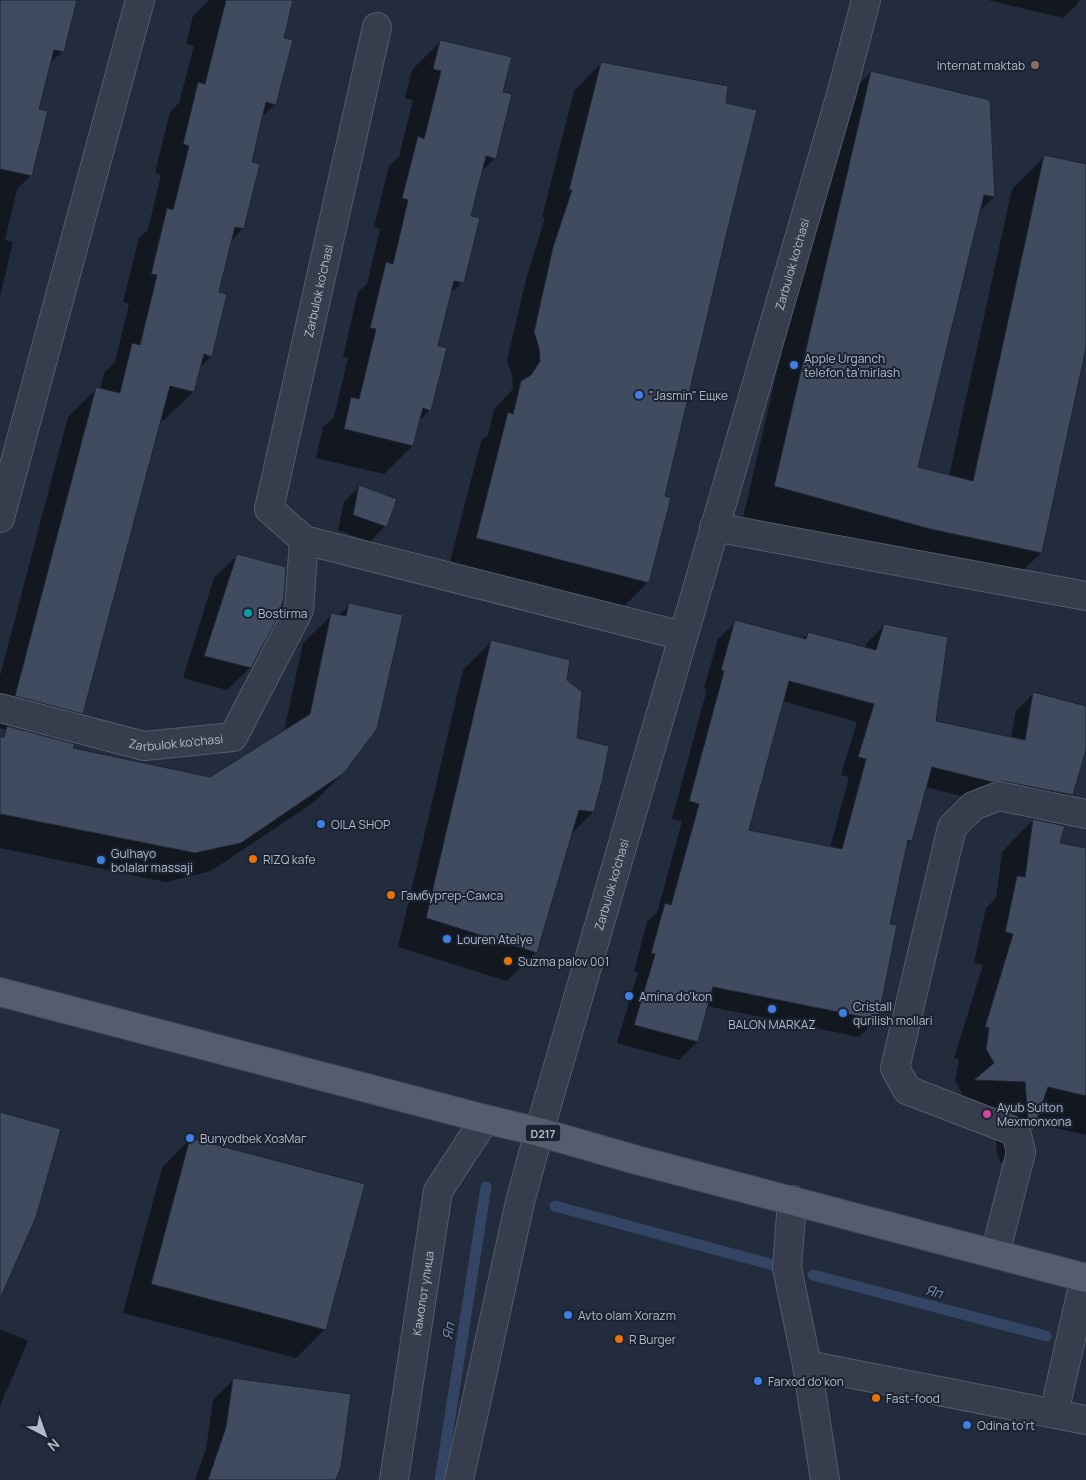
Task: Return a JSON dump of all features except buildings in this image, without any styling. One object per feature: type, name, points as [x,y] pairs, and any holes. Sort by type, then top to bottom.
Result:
[{"type":"main road","name":"D217","points":[[0,992],[1085,1277]]},
{"type":"street","points":[[0,518],[140,0]]},
{"type":"street","name":"Zarbulok ko'chasi","points":[[459,1480],[520,1202],[538,1132],[842,91],[866,0]]},
{"type":"street","name":"Zarbulok ko'chasi","points":[[377,27],[269,508],[304,540],[683,636]]},
{"type":"street","points":[[714,527],[1086,596]]},
{"type":"street","name":"Zarbulok ko'chasi","points":[[0,708],[144,746],[233,737],[299,610],[304,540]]},
{"type":"street","points":[[995,1254],[1021,1152],[1016,1132],[907,1090],[895,1068],[952,827],[973,806],[999,796],[1086,814]]},
{"type":"street","name":"Камолот улица","points":[[394,1480],[438,1191],[485,1120]]},
{"type":"street","points":[[792,1200],[787,1268],[807,1365],[825,1480]]},
{"type":"street","points":[[1054,1413],[1085,1277]]},
{"type":"street","points":[[807,1365],[1086,1420]]},
{"type":"waterway","name":"Яп","points":[[440,1480],[486,1187]]},
{"type":"waterway","name":"Яп","points":[[555,1206],[773,1265]]},
{"type":"waterway","name":"Яп","points":[[813,1275],[1046,1336]]},
{"type":"place","name":"Internat maktab","points":[[1035,65]]},
{"type":"place","name":"Apple Urganch telefon ta'mirlash","points":[[794,365]]},
{"type":"place","name":"\"Jasmin\" Ещке","points":[[639,395]]},
{"type":"place","name":"Bostirma","points":[[248,613]]},
{"type":"place","name":"OILA SHOP","points":[[321,824]]},
{"type":"place","name":"RIZQ kafe","points":[[253,859]]},
{"type":"place","name":"Gulhayo bolalar massaji","points":[[101,860]]},
{"type":"place","name":"Гамбургер-Самса","points":[[391,895]]},
{"type":"place","name":"Louren Atelye","points":[[447,939]]},
{"type":"place","name":"Suzma palov 001","points":[[508,961]]},
{"type":"place","name":"Amina do'kon","points":[[629,996]]},
{"type":"place","name":"BALON MARKAZ","points":[[772,1009]]},
{"type":"place","name":"Cristall qurilish mollari","points":[[843,1013]]},
{"type":"place","name":"Ayub Sulton Mexmonxona","points":[[987,1114]]},
{"type":"place","name":"Bunyodbek ХозМаг","points":[[190,1138]]},
{"type":"place","name":"Avto olam Xorazm","points":[[568,1315]]},
{"type":"place","name":"R Burger","points":[[619,1339]]},
{"type":"place","name":"Farxod do'kon","points":[[758,1381]]},
{"type":"place","name":"Fast-food","points":[[876,1398]]},
{"type":"place","name":"Odina to'rt","points":[[967,1425]]}]
